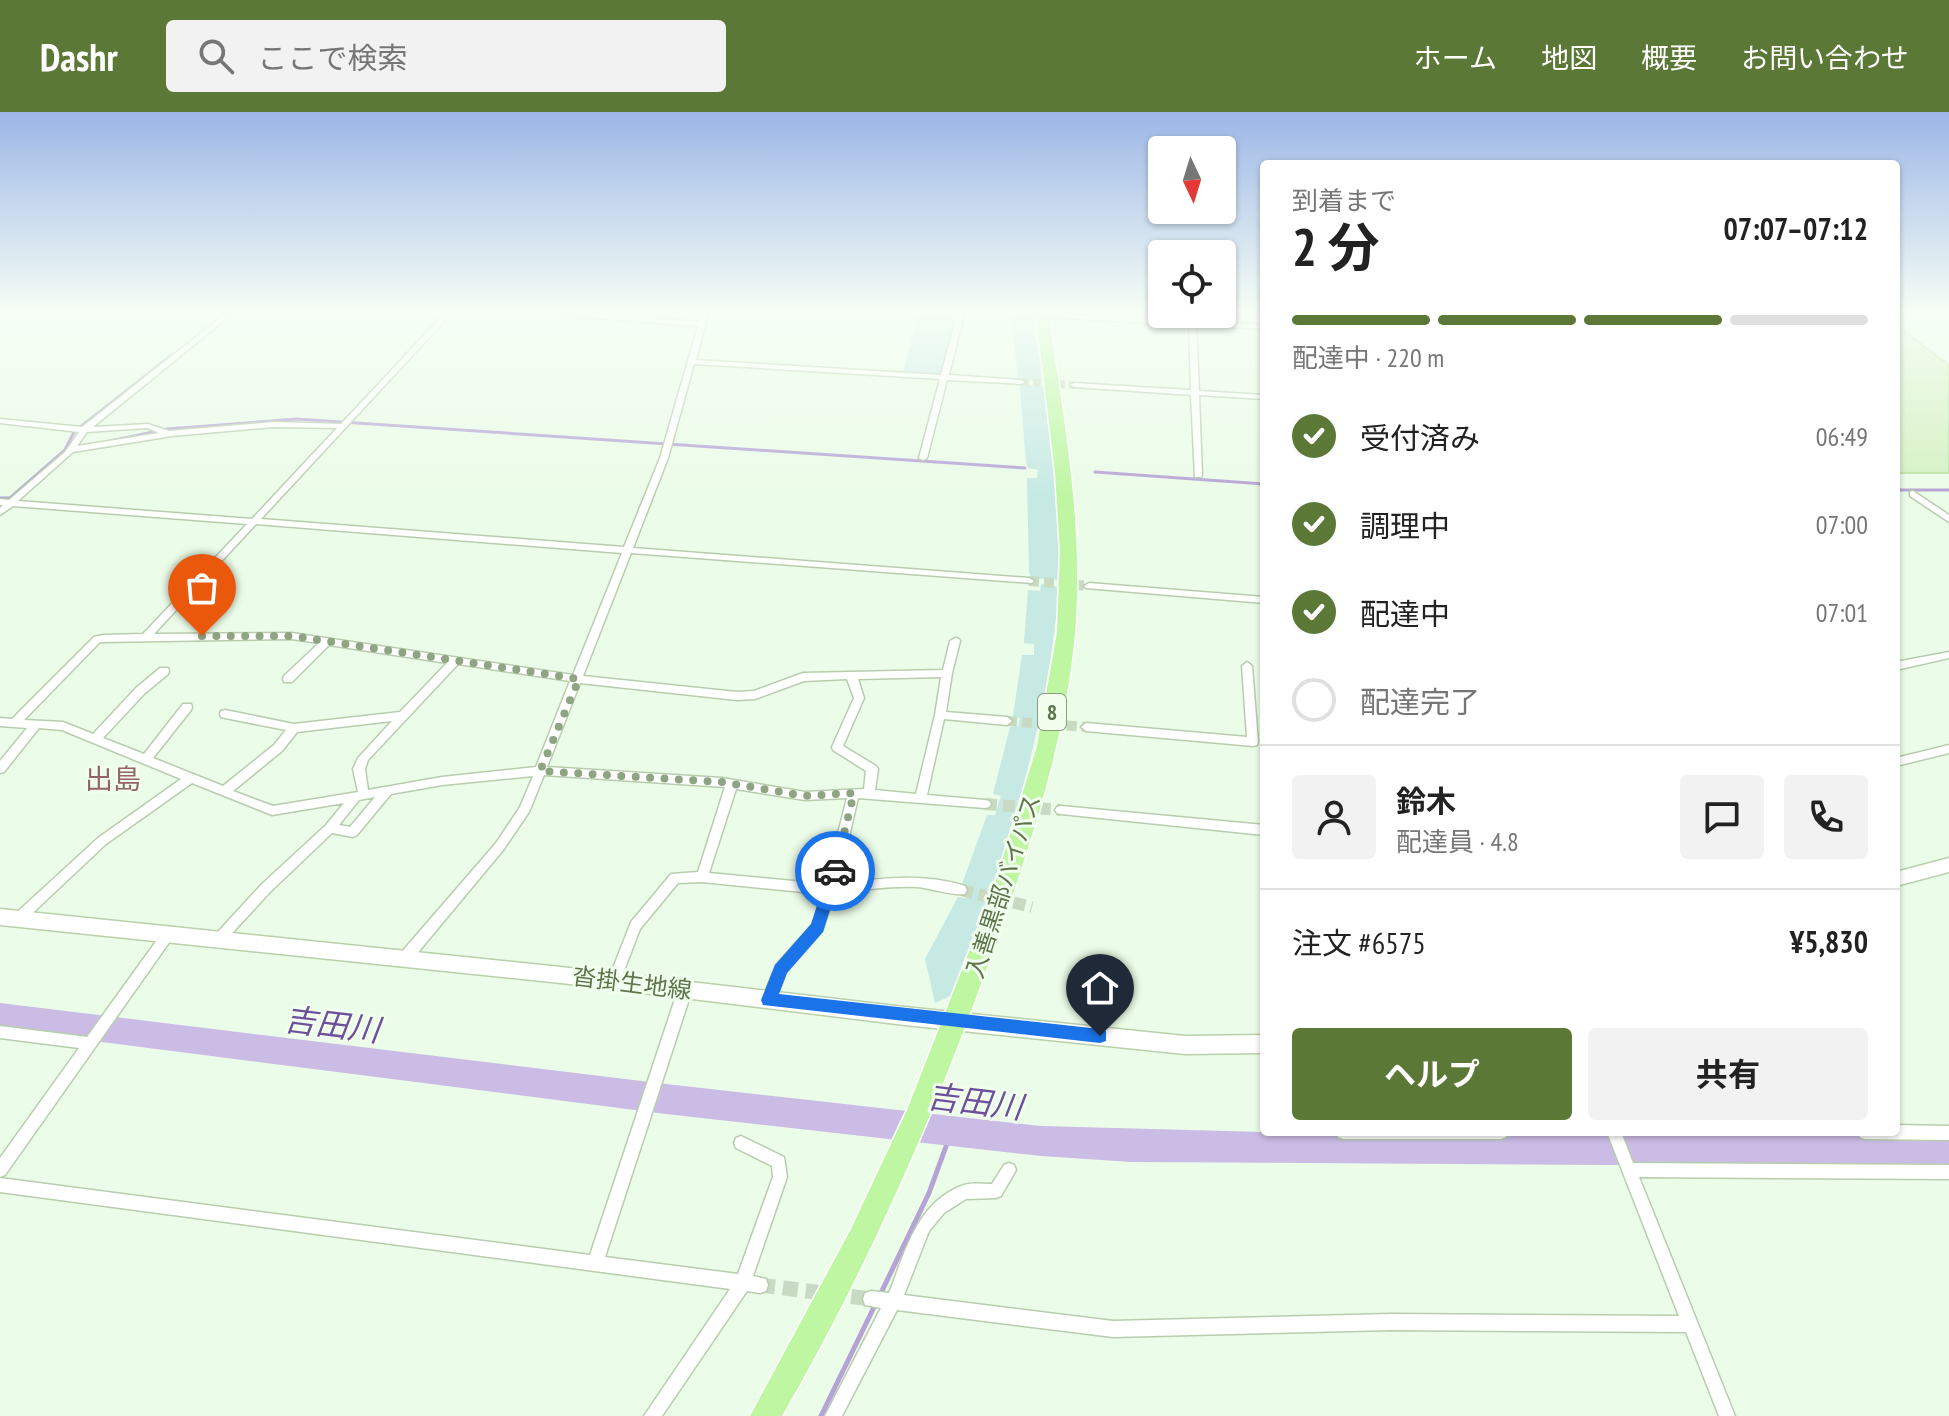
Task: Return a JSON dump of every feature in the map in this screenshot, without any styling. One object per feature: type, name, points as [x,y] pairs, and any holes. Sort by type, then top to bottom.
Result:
[{"type":"highway","name":"入善黒部バイパス","points":[[765,1416],[799,1361],[886,1189],[957,1022],[1039,778],[1066,632],[1068,565],[1066,496],[1050,375]]},
{"type":"main road","points":[[1900,878],[1949,865]]},
{"type":"main road","name":"沓掛生地線","points":[[9,918],[220,938],[1185,1045],[1260,1044]]},
{"type":"street","points":[[0,512],[5,503],[71,450],[84,430],[153,375]]},
{"type":"street","points":[[146,637],[390,375]]},
{"type":"street","points":[[405,958],[500,846],[525,809],[579,679],[601,612],[677,419],[688,375]]},
{"type":"street","points":[[895,375],[1021,382]]},
{"type":"street","points":[[923,458],[946,375]]},
{"type":"street","points":[[1193,375],[1198,475]]},
{"type":"street","points":[[1074,385],[1260,397]]},
{"type":"street","points":[[0,421],[84,430],[148,426],[165,432]]},
{"type":"street","points":[[71,450],[165,432],[297,423],[342,426]]},
{"type":"street","points":[[1913,494],[1949,519]]},
{"type":"street","points":[[5,503],[1029,581]]},
{"type":"street","points":[[1089,586],[1260,600]]},
{"type":"street","points":[[15,722],[97,639],[292,636],[579,679],[737,696],[755,695],[803,677],[947,673]]},
{"type":"street","points":[[921,798],[955,641]]},
{"type":"street","points":[[288,679],[326,642]]},
{"type":"street","points":[[1900,665],[1949,655]]},
{"type":"street","points":[[220,938],[359,796],[359,769],[363,758],[456,660]]},
{"type":"street","points":[[1086,727],[1258,742],[1247,666]]},
{"type":"street","points":[[97,737],[140,691],[164,671]]},
{"type":"street","points":[[851,675],[859,698],[837,747],[872,769],[869,794]]},
{"type":"street","points":[[147,758],[187,707]]},
{"type":"street","points":[[225,714],[294,728],[402,716]]},
{"type":"street","points":[[940,715],[1007,721]]},
{"type":"street","points":[[0,722],[63,726],[97,737],[272,811],[442,781],[540,771],[732,784],[805,796],[854,793],[985,804]]},
{"type":"street","points":[[0,769],[37,723]]},
{"type":"street","points":[[225,791],[278,748],[294,728]]},
{"type":"street","points":[[1900,761],[1949,749]]},
{"type":"street","points":[[9,918],[102,841],[192,777]]},
{"type":"street","points":[[702,877],[732,784]]},
{"type":"street","points":[[330,828],[353,832],[388,791]]},
{"type":"street","points":[[769,1000],[781,969],[818,927],[854,793]]},
{"type":"street","points":[[1061,810],[1260,830]]},
{"type":"street","points":[[614,981],[635,926],[675,878],[702,877],[830,890],[896,881],[930,881],[961,890]]},
{"type":"street","points":[[0,1170],[169,933]]},
{"type":"street","points":[[595,1264],[685,990]]},
{"type":"street","points":[[0,1032],[89,1042]]},
{"type":"street","points":[[1900,1132],[1949,1133]]},
{"type":"street","points":[[1616,1136],[1727,1416]]},
{"type":"street","points":[[652,1416],[743,1283],[780,1177],[779,1162],[741,1143]]},
{"type":"street","points":[[1629,1169],[1949,1172]]},
{"type":"street","points":[[833,1416],[893,1302],[924,1226],[939,1208],[964,1192],[996,1191],[1009,1170]]},
{"type":"street","points":[[0,1185],[760,1285]]},
{"type":"street","points":[[871,1299],[1113,1329],[1391,1322],[1690,1324]]},
{"type":"shaded area","points":[[1043,375],[1044,381],[1019,380],[1018,377]]},
{"type":"shaded area","points":[[1045,386],[1059,527],[1059,580],[1031,578],[1029,572],[1027,478],[1037,478],[1038,470],[1028,468],[1026,462],[1020,387]]},
{"type":"shaded area","points":[[1041,584],[1059,587],[1045,692],[1034,744],[1006,845],[953,995],[935,1003],[925,959],[958,897],[966,898],[971,888],[962,884],[987,815],[995,815],[1001,796],[993,794],[1010,727],[1018,726],[1020,718],[1013,716],[1022,655],[1034,655],[1034,644],[1024,643],[1028,590],[1040,591]]},
{"type":"building","points":[[1900,375],[1949,375],[1949,473],[1900,473]]},
{"type":"waterway","points":[[0,498],[10,498],[65,450],[74,432],[147,375]]},
{"type":"waterway","points":[[110,441],[167,429],[297,419],[1025,468]]},
{"type":"waterway","points":[[1095,472],[1260,484]]},
{"type":"waterway","points":[[1900,490],[1949,490]]},
{"type":"waterway","name":"吉田川","points":[[0,1016],[666,1099],[1041,1141],[1131,1146],[1949,1151]]},
{"type":"waterway","points":[[880,1295],[929,1193],[952,1130]]},
{"type":"waterway","points":[[821,1416],[876,1303]]},
{"type":"tunnel","points":[[1021,382],[1074,385]]},
{"type":"tunnel","points":[[1029,581],[1089,586]]},
{"type":"tunnel","points":[[1007,721],[1086,727]]},
{"type":"tunnel","points":[[985,804],[1061,810]]},
{"type":"tunnel","points":[[961,890],[1032,907]]},
{"type":"tunnel","points":[[760,1285],[871,1299]]},
{"type":"way so far","points":[[202,636],[292,636],[579,679],[540,771],[722,782],[805,796],[854,793],[835,871]]},
{"type":"district","name":"出島","points":[[113,778]]},
{"type":"route","points":[[835,871],[818,927],[781,969],[769,1000],[1100,1036]]}]
